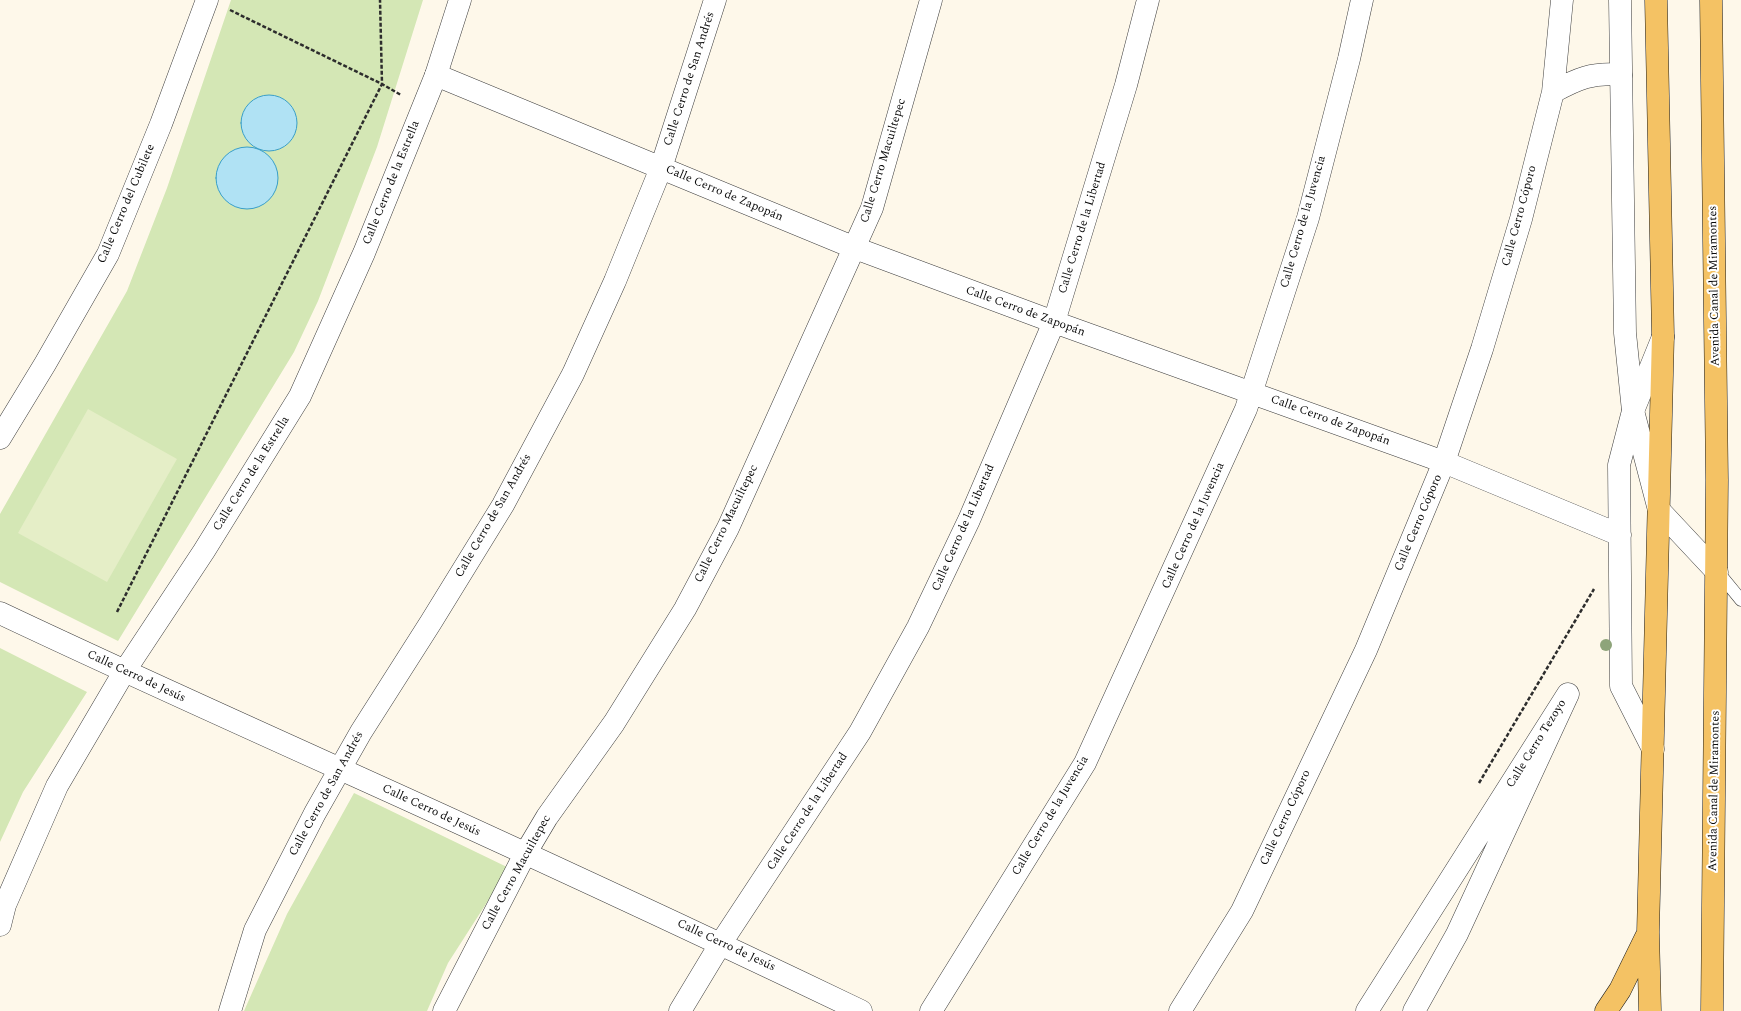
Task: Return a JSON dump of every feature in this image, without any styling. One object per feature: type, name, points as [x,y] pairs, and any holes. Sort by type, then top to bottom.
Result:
[{"type":"main road","points":[[1650,1011],[1648,932],[1660,510],[1663,336],[1656,0]]},
{"type":"main road","name":"Avenida Canal de Miramontes","points":[[1711,0],[1717,572],[1712,1011]]},
{"type":"main road","points":[[1606,1011],[1629,973],[1648,932]]},
{"type":"street","name":"Calle Cerro del Cubilete","points":[[0,438],[45,364],[108,254],[161,124],[206,0]]},
{"type":"street","name":"Calle Cerro de la Estrella","points":[[0,925],[5,905],[57,786],[124,672],[204,552],[300,396],[364,254],[436,75],[460,0]]},
{"type":"street","name":"Calle Cerro de San Andrés","points":[[230,1011],[255,930],[315,813],[340,768],[503,505],[573,374],[615,281],[661,168],[716,0]]},
{"type":"street","name":"Calle Cerro Macuiltepec","points":[[444,1011],[525,854],[548,817],[614,722],[685,609],[728,528],[872,208],[931,0]]},
{"type":"street","name":"Calle Cerro de la Libertad","points":[[680,1011],[721,944],[860,732],[918,627],[969,520],[1054,322],[1126,85],[1148,0]]},
{"type":"street","name":"Calle Cerro de la Juvencia","points":[[931,1011],[1085,763],[1193,530],[1246,409],[1308,218],[1349,59],[1362,0]]},
{"type":"street","name":"Calle Cerro Cóporo","points":[[1180,1011],[1242,911],[1249,897],[1366,650],[1444,462],[1482,349],[1518,227],[1553,92],[1562,0]]},
{"type":"street","points":[[1620,0],[1625,333],[1633,410],[1660,510],[1717,572]]},
{"type":"street","name":"Calle Cerro de Zapopán","points":[[436,75],[855,248],[1054,322],[1444,462],[1620,535]]},
{"type":"street","points":[[1553,92],[1573,81],[1590,75],[1621,75]]},
{"type":"street","points":[[1653,749],[1621,686],[1619,465],[1633,410],[1663,336]]},
{"type":"street","name":"Calle Cerro de Jesús","points":[[0,613],[124,672],[340,768],[721,944],[861,1011]]},
{"type":"street","name":"Calle Cerro Tezoyo","points":[[1367,1011],[1568,694],[1457,934],[1414,1011]]},
{"type":"lane","points":[[1717,572],[1741,600]]},
{"type":"path","points":[[117,612],[382,84],[380,0]]},
{"type":"path","points":[[229,10],[382,84],[422,107]]},
{"type":"path","points":[[1478,785],[1595,587]]},
{"type":"green space","points":[[231,0],[423,0],[377,147],[318,301],[294,352],[118,641],[0,582],[0,514],[127,291],[167,188]]},
{"type":"green space","points":[[88,409],[177,459],[107,582],[18,533]]},
{"type":"green space","points":[[0,648],[87,692],[23,792],[0,842]]},
{"type":"green space","points":[[354,793],[509,868],[448,963],[427,1011],[244,1011],[287,914]]},
{"type":"water","points":[[269,95],[280,97],[289,103],[295,112],[297,123],[295,134],[289,143],[280,149],[269,151],[258,149],[249,143],[243,134],[241,123],[243,112],[249,103],[258,97]]},
{"type":"water","points":[[241,147],[253,147],[269,156],[276,166],[278,178],[276,190],[269,200],[253,209],[241,209],[230,204],[221,195],[216,184],[216,172],[221,161],[230,152]]}]
